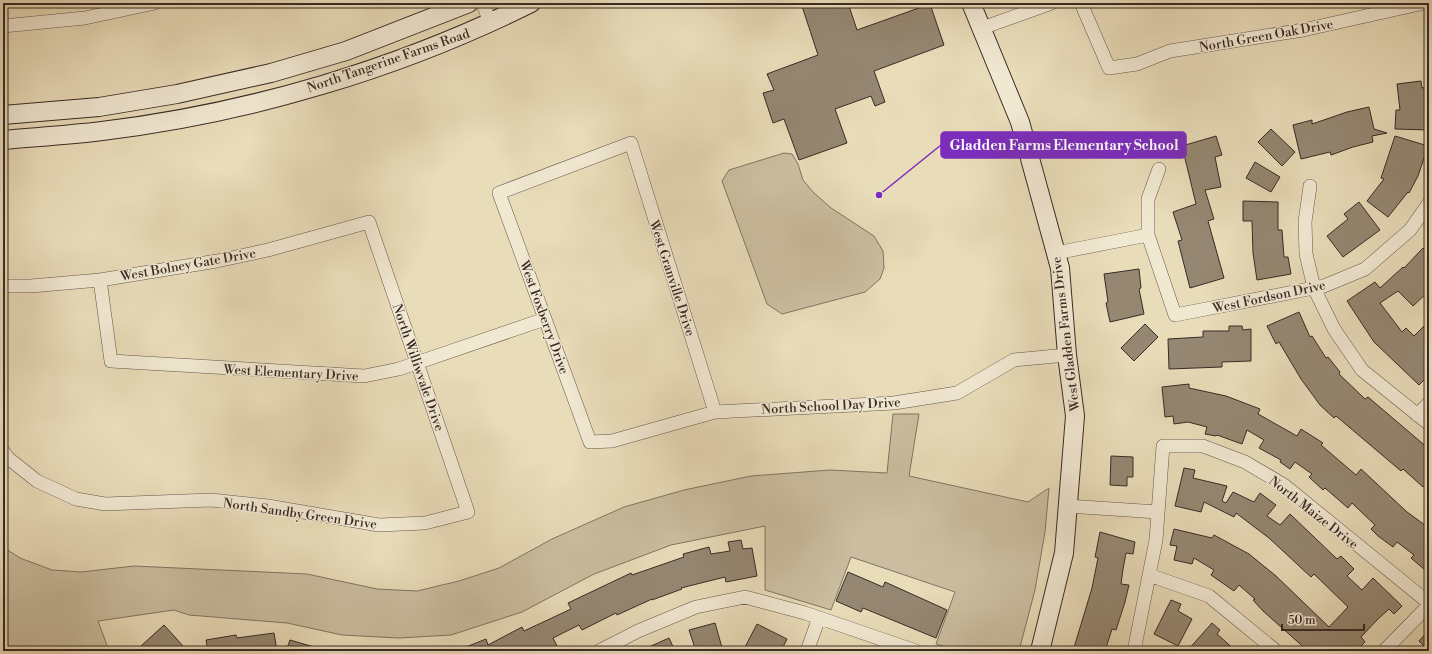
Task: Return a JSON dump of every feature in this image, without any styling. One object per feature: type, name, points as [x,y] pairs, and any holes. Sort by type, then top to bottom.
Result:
[{"type":"main road","name":"North Tangerine Farms Road","points":[[3,115],[107,106],[177,94],[271,73],[346,51],[469,3]]},
{"type":"main road","name":"North Tangerine Farms Road","points":[[3,140],[117,129],[182,119],[279,97],[353,75],[490,23],[532,3]]},
{"type":"main road","name":"West Gladden Farms Drive","points":[[971,3],[1020,122],[1060,268],[1067,355],[1075,416],[1064,553],[1040,651]]},
{"type":"street","points":[[3,26],[86,18],[155,3]]},
{"type":"street","points":[[482,3],[490,23]]},
{"type":"street","points":[[982,28],[1052,3]]},
{"type":"street","name":"North Green Oak Drive","points":[[1081,3],[1110,68],[1137,64],[1170,51],[1303,30],[1424,3]]},
{"type":"street","name":"West Foxberry Drive","points":[[590,442],[499,193],[631,143]]},
{"type":"street","name":"West Granville Drive","points":[[631,143],[715,412]]},
{"type":"street","points":[[1056,254],[1148,235],[1148,199],[1159,169]]},
{"type":"street","points":[[1310,186],[1305,222],[1306,254],[1314,288],[1334,329],[1362,370],[1429,424]]},
{"type":"street","name":"West Fordson Drive","points":[[1148,235],[1174,315],[1324,286],[1366,269],[1410,230],[1429,204]]},
{"type":"street","name":"West Bolney Gate Drive","points":[[3,286],[31,286],[100,280],[217,261],[268,250],[369,222]]},
{"type":"street","name":"North Williwvale Drive","points":[[369,222],[468,512]]},
{"type":"street","name":"West Elementary Drive","points":[[100,280],[111,361],[364,376],[418,363],[545,319]]},
{"type":"street","name":"North School Day Drive","points":[[590,442],[612,441],[715,412],[894,403],[957,393],[1014,360],[1067,355]]},
{"type":"street","points":[[1417,415],[1429,403]]},
{"type":"street","name":"North Maize Drive","points":[[1158,512],[1163,446],[1203,446],[1245,462],[1284,485],[1429,604]]},
{"type":"street","name":"North Sandby Green Drive","points":[[3,451],[8,458],[37,481],[76,499],[104,504],[211,500],[268,506],[379,525],[425,523],[468,512]]},
{"type":"street","points":[[1067,506],[1158,512],[1156,540],[1134,651]]},
{"type":"street","points":[[1149,575],[1209,596],[1276,651]]},
{"type":"street","points":[[601,650],[638,631],[696,607],[745,597],[819,618],[916,651]]},
{"type":"street","points":[[1384,651],[1429,604]]},
{"type":"street","points":[[807,651],[819,618]]},
{"type":"shaded area","points":[[784,153],[792,154],[798,164],[803,180],[813,192],[831,208],[874,236],[883,251],[884,268],[880,279],[865,292],[782,314],[767,304],[722,181],[729,170]]},
{"type":"shaded area","points":[[893,414],[919,414],[909,476],[1028,502],[1049,488],[1045,532],[1035,590],[1019,651],[962,651],[936,644],[955,592],[851,557],[831,610],[765,590],[765,526],[671,545],[594,574],[522,612],[451,635],[399,638],[342,635],[287,623],[189,615],[174,610],[98,621],[109,651],[3,651],[3,547],[20,558],[52,570],[81,572],[134,566],[307,574],[377,589],[417,591],[459,581],[499,568],[552,539],[624,507],[684,490],[751,476],[830,470],[887,473]]},
{"type":"building","points":[[801,3],[848,3],[857,30],[930,4],[944,45],[874,71],[885,102],[875,106],[871,96],[835,109],[847,143],[799,160],[784,119],[773,123],[763,93],[774,90],[767,74],[818,55]]},
{"type":"building","points":[[1421,81],[1422,88],[1429,87],[1429,130],[1395,129],[1396,110],[1400,110],[1397,84]]},
{"type":"building","points":[[1369,107],[1374,129],[1387,133],[1372,136],[1373,142],[1331,155],[1330,152],[1301,159],[1293,125],[1312,120],[1312,124],[1347,112]]},
{"type":"building","points":[[1271,129],[1295,152],[1282,166],[1258,142]]},
{"type":"building","points":[[1216,136],[1222,155],[1215,157],[1221,187],[1205,190],[1214,219],[1208,221],[1224,278],[1190,288],[1178,241],[1182,240],[1173,212],[1196,204],[1182,146]]},
{"type":"building","points":[[1395,136],[1428,146],[1418,176],[1409,193],[1408,192],[1388,217],[1367,201],[1384,179],[1381,178]]},
{"type":"building","points":[[1255,162],[1280,177],[1271,192],[1246,178]]},
{"type":"building","points":[[1243,201],[1278,202],[1278,230],[1282,230],[1284,257],[1288,257],[1291,274],[1257,280],[1253,253],[1252,221],[1243,221]]},
{"type":"building","points":[[1359,202],[1380,230],[1343,257],[1327,236],[1348,219],[1344,214]]},
{"type":"building","points":[[1423,248],[1429,254],[1429,291],[1413,306],[1398,291],[1380,303],[1402,332],[1406,328],[1414,336],[1429,321],[1429,375],[1419,385],[1374,342],[1347,301],[1375,282],[1380,288],[1403,267],[1404,268]]},
{"type":"building","points":[[1139,269],[1141,288],[1139,289],[1144,314],[1110,322],[1106,303],[1108,302],[1104,274]]},
{"type":"building","points":[[1299,312],[1310,337],[1312,336],[1326,358],[1328,357],[1340,372],[1339,374],[1365,399],[1368,397],[1429,449],[1429,481],[1423,487],[1403,469],[1401,471],[1336,416],[1334,418],[1320,405],[1301,379],[1279,342],[1276,344],[1267,326]]},
{"type":"building","points":[[1145,324],[1158,337],[1134,361],[1121,348]]},
{"type":"building","points":[[1229,326],[1242,326],[1243,330],[1251,329],[1251,361],[1222,362],[1222,367],[1169,369],[1168,339],[1203,337],[1203,331],[1229,331]]},
{"type":"building","points":[[1189,384],[1189,388],[1226,396],[1260,409],[1258,414],[1297,436],[1301,429],[1323,443],[1321,445],[1356,475],[1361,469],[1407,512],[1429,528],[1429,566],[1425,570],[1411,558],[1414,555],[1397,542],[1393,547],[1378,536],[1371,529],[1375,525],[1352,503],[1348,508],[1325,488],[1323,490],[1309,477],[1312,474],[1295,462],[1290,469],[1280,462],[1281,460],[1259,448],[1264,440],[1247,430],[1242,444],[1217,435],[1205,434],[1207,427],[1188,422],[1174,424],[1173,416],[1165,417],[1162,387]]},
{"type":"building","points":[[1111,456],[1133,457],[1133,477],[1127,477],[1127,486],[1110,485]]},
{"type":"building","points":[[1184,468],[1195,470],[1193,478],[1227,486],[1222,501],[1226,503],[1233,492],[1254,502],[1260,493],[1276,505],[1267,516],[1280,525],[1290,514],[1337,559],[1341,556],[1354,569],[1347,576],[1362,590],[1373,578],[1402,606],[1394,614],[1389,609],[1378,619],[1361,637],[1365,642],[1356,651],[1308,651],[1263,611],[1253,600],[1255,599],[1239,585],[1234,591],[1211,575],[1214,570],[1194,558],[1192,564],[1174,560],[1177,546],[1170,545],[1174,529],[1212,538],[1214,535],[1249,554],[1276,576],[1329,627],[1348,607],[1314,574],[1311,577],[1269,538],[1236,513],[1234,517],[1204,502],[1201,512],[1175,506]]},
{"type":"building","points":[[1100,532],[1135,542],[1133,554],[1126,553],[1123,569],[1121,584],[1129,585],[1116,630],[1112,629],[1105,651],[1073,651],[1092,588],[1098,558],[1095,557]]},
{"type":"building","points":[[741,540],[743,549],[752,548],[757,576],[726,582],[725,577],[681,588],[682,589],[652,599],[617,615],[616,613],[582,630],[579,625],[553,638],[557,646],[548,651],[456,651],[486,639],[488,645],[522,627],[524,631],[571,609],[568,603],[631,573],[632,575],[684,557],[683,554],[709,547],[711,554],[730,551],[728,542]]},
{"type":"building","points":[[848,572],[883,587],[885,582],[947,610],[936,638],[863,608],[861,612],[836,601]]},
{"type":"building","points":[[1171,600],[1181,604],[1178,611],[1192,619],[1178,646],[1154,634]]},
{"type":"building","points":[[715,623],[723,651],[696,651],[689,630]]},
{"type":"building","points":[[1212,623],[1220,630],[1217,634],[1236,651],[1187,651]]},
{"type":"building","points":[[757,624],[787,639],[781,651],[749,651],[744,649]]},
{"type":"building","points":[[164,625],[184,647],[180,651],[146,651],[141,646]]},
{"type":"building","points":[[1429,630],[1429,651],[1419,641]]},
{"type":"building","points":[[274,633],[277,651],[208,651],[206,640],[236,635],[237,638]]},
{"type":"building","points":[[669,638],[675,651],[640,651]]},
{"type":"building","points":[[290,640],[321,649],[320,651],[286,651]]},
{"type":"place","name":"Gladden Farms Elementary School","points":[[879,195]]}]
